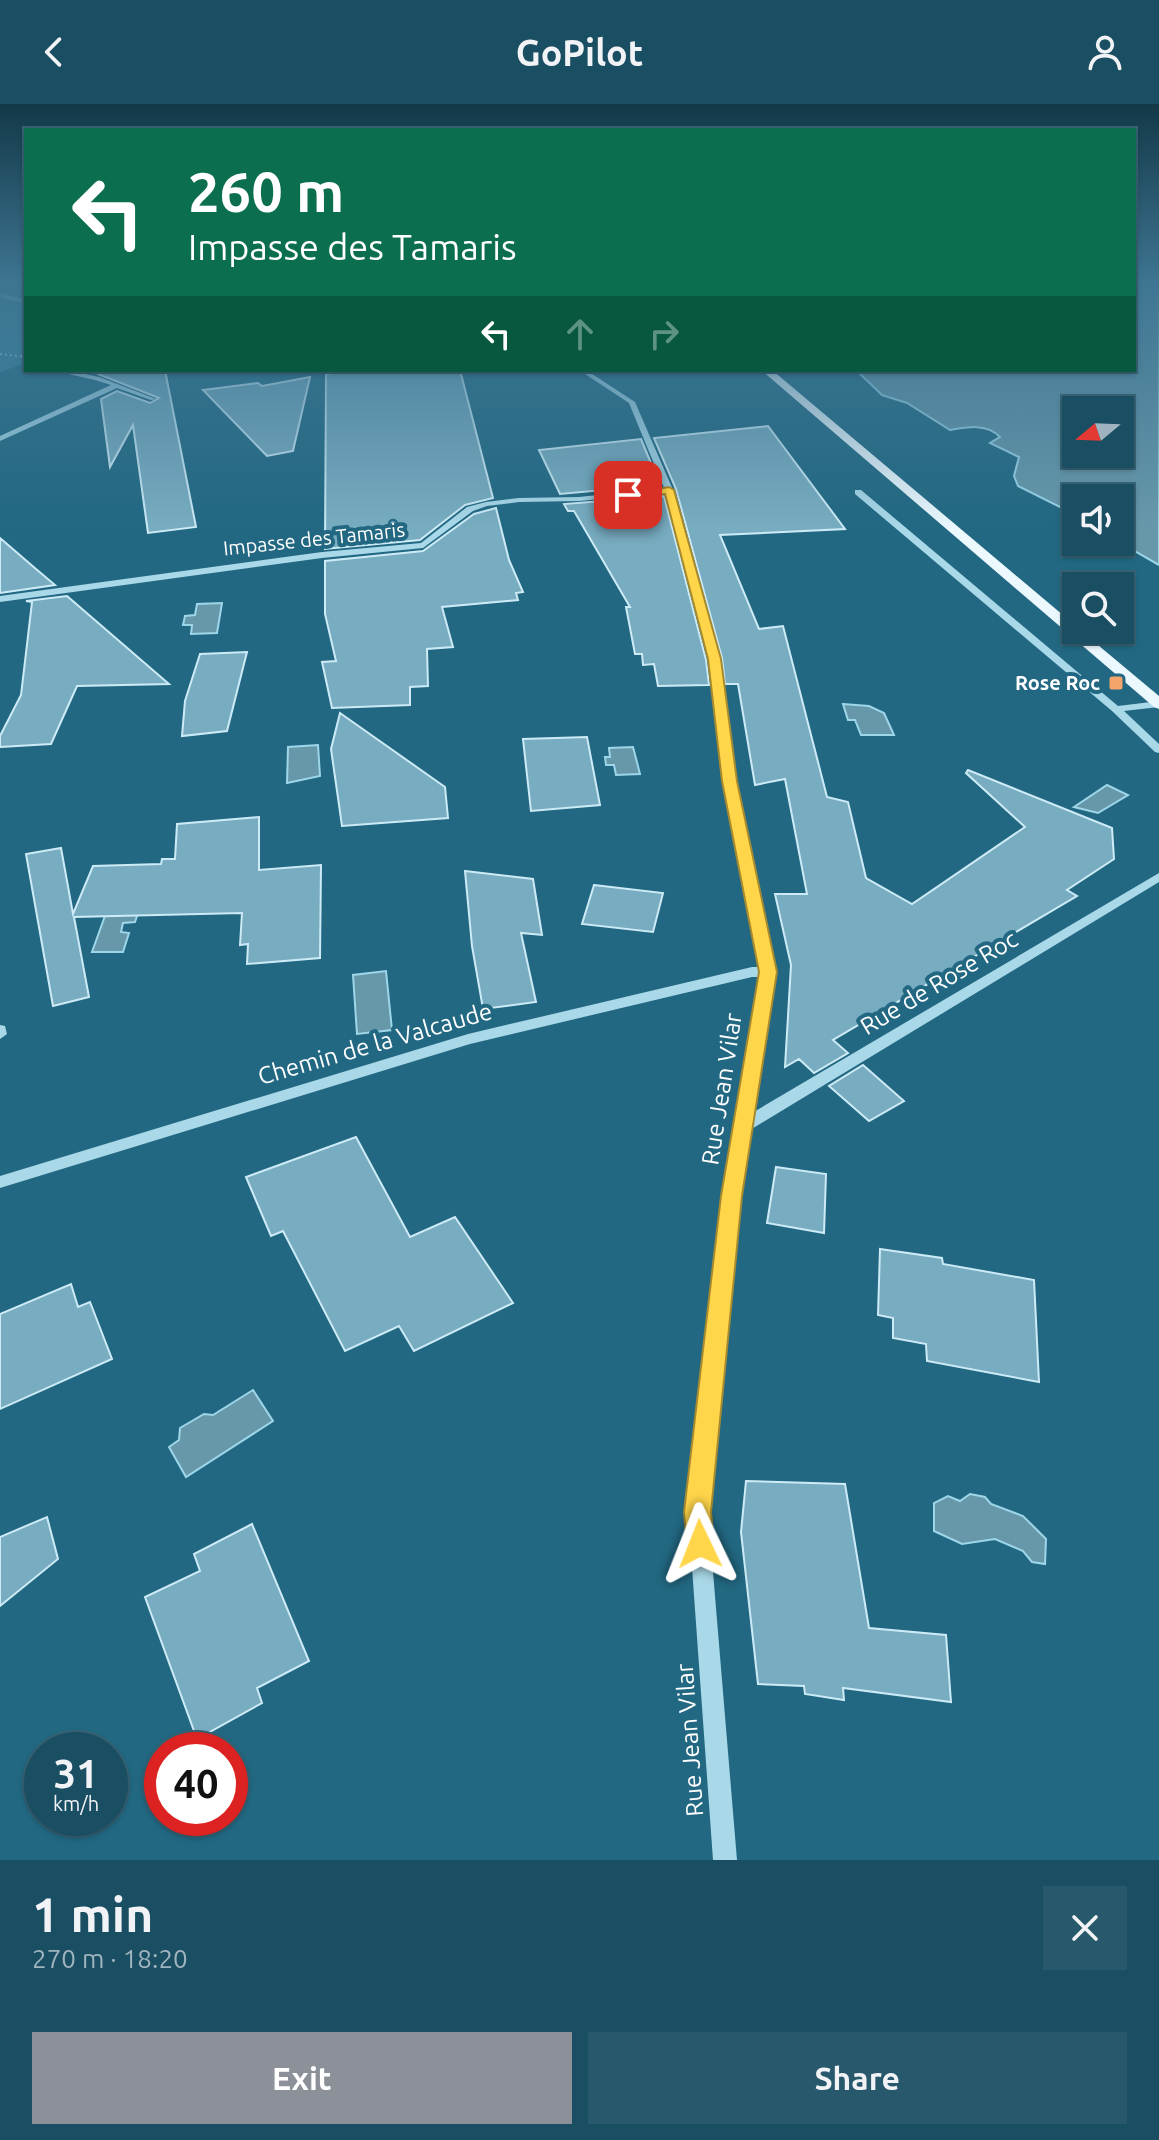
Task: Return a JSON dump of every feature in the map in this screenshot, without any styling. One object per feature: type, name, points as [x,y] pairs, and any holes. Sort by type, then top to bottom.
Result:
[{"type":"main road","points":[[768,372],[1159,704]]},
{"type":"street","points":[[70,372],[153,399]]},
{"type":"street","name":"Rue Jean Vilar","points":[[585,372],[632,402],[669,490],[714,659],[729,781],[768,972],[731,1196],[698,1512],[725,1860]]},
{"type":"street","points":[[0,439],[117,385]]},
{"type":"street","name":"Impasse des Tamaris","points":[[0,599],[291,558],[423,545],[470,509],[486,504],[669,490]]},
{"type":"street","points":[[858,492],[1116,709],[1159,750]]},
{"type":"street","points":[[1116,709],[1159,704]]},
{"type":"street","name":"Rue de Rose Roc","points":[[742,1127],[1159,877]]},
{"type":"street","name":"Chemin de la Valcaude","points":[[0,1182],[468,1039],[752,972],[768,972]]},
{"type":"shaded area","points":[[0,365],[20,365],[0,372]]},
{"type":"shaded area","points":[[1136,365],[1159,365],[1159,565],[1134,551],[1134,484],[1062,484],[1062,508],[1018,486],[1014,476],[1019,457],[990,443],[1000,437],[995,433],[976,427],[950,430],[907,403],[882,395],[858,372],[1136,372]]},
{"type":"shaded area","points":[[222,603],[217,633],[191,634],[192,625],[183,625],[185,616],[195,615],[197,604]]},
{"type":"shaded area","points":[[843,704],[869,706],[884,713],[894,735],[861,735],[855,720],[848,720]]},
{"type":"shaded area","points":[[318,745],[320,776],[287,783],[288,747]]},
{"type":"shaded area","points":[[633,747],[640,774],[616,775],[614,765],[606,765],[605,757],[610,757],[609,748]]},
{"type":"shaded area","points":[[1107,785],[1128,795],[1098,813],[1074,807]]},
{"type":"shaded area","points":[[106,913],[138,913],[135,922],[123,923],[121,932],[129,933],[123,952],[92,952]]},
{"type":"shaded area","points":[[386,971],[392,1030],[357,1034],[353,975]]},
{"type":"shaded area","points":[[253,1390],[273,1421],[186,1477],[169,1447],[179,1440],[180,1428],[204,1414],[213,1415]]},
{"type":"shaded area","points":[[970,1494],[985,1497],[991,1504],[1023,1516],[1046,1539],[1045,1564],[1032,1562],[1023,1551],[995,1539],[962,1544],[934,1531],[934,1503],[948,1496],[960,1501]]},
{"type":"building","points":[[165,372],[196,527],[148,533],[133,425],[110,467],[101,399],[117,391],[150,403],[159,398],[98,374]]},
{"type":"building","points":[[461,372],[493,498],[465,505],[420,540],[325,549],[326,374]]},
{"type":"building","points":[[310,377],[293,451],[267,456],[203,390],[258,383],[262,386]]},
{"type":"building","points":[[768,426],[845,529],[720,535],[759,629],[783,626],[827,797],[848,802],[866,878],[912,904],[1025,827],[966,773],[968,770],[1112,828],[1114,859],[1067,890],[1077,896],[833,1040],[848,1053],[814,1073],[799,1059],[785,1067],[791,965],[775,894],[807,894],[785,779],[755,785],[738,684],[725,684],[722,658],[676,489],[654,438]]},
{"type":"building","points":[[641,439],[660,485],[560,494],[539,450]]},
{"type":"building","points":[[664,496],[706,660],[709,685],[658,686],[654,664],[643,665],[642,654],[635,654],[626,607],[630,607],[574,511],[568,511],[564,504]]},
{"type":"building","points":[[496,508],[509,560],[523,592],[516,593],[518,600],[442,607],[453,647],[427,649],[428,686],[410,687],[410,705],[332,708],[322,662],[336,661],[325,614],[325,561],[423,551],[474,514]]},
{"type":"building","points":[[0,538],[36,569],[55,585],[0,593]]},
{"type":"building","points":[[67,596],[169,684],[77,686],[51,744],[0,747],[0,736],[21,695],[32,602],[26,601]]},
{"type":"building","points":[[247,652],[227,731],[182,736],[185,701],[200,654]]},
{"type":"building","points":[[340,713],[445,787],[448,818],[342,826],[331,749]]},
{"type":"building","points":[[587,737],[600,805],[531,811],[523,739]]},
{"type":"building","points":[[259,817],[259,870],[321,865],[320,958],[247,964],[248,944],[240,945],[242,913],[74,917],[89,997],[53,1006],[26,854],[61,848],[73,914],[93,866],[161,864],[162,859],[175,859],[177,824]]},
{"type":"building","points":[[465,871],[533,879],[542,935],[521,933],[536,1002],[483,1009],[472,946]]},
{"type":"building","points":[[594,885],[663,893],[653,932],[582,924]]},
{"type":"building","points":[[863,1065],[904,1101],[869,1121],[829,1086]]},
{"type":"building","points":[[356,1137],[410,1237],[455,1217],[513,1303],[414,1351],[399,1326],[345,1351],[283,1231],[271,1236],[246,1177]]},
{"type":"building","points":[[776,1167],[826,1174],[824,1233],[767,1223]]},
{"type":"building","points":[[880,1249],[942,1258],[943,1264],[1034,1280],[1039,1382],[927,1361],[926,1344],[893,1338],[893,1318],[878,1315]]},
{"type":"building","points":[[71,1284],[78,1307],[90,1302],[112,1359],[0,1409],[0,1314]]},
{"type":"building","points":[[746,1481],[845,1484],[869,1628],[946,1635],[951,1702],[843,1688],[844,1700],[805,1694],[804,1686],[758,1684],[741,1532]]},
{"type":"building","points":[[47,1517],[58,1559],[0,1606],[0,1537]]},
{"type":"building","points":[[252,1524],[309,1661],[257,1688],[262,1703],[210,1732],[194,1732],[145,1597],[200,1571],[194,1554]]},
{"type":"place","name":"Rose Roc","points":[[1116,683]]},
{"type":"route","points":[[628,495],[669,490],[714,659],[729,781],[768,972],[731,1196],[698,1512],[700,1544]]}]
